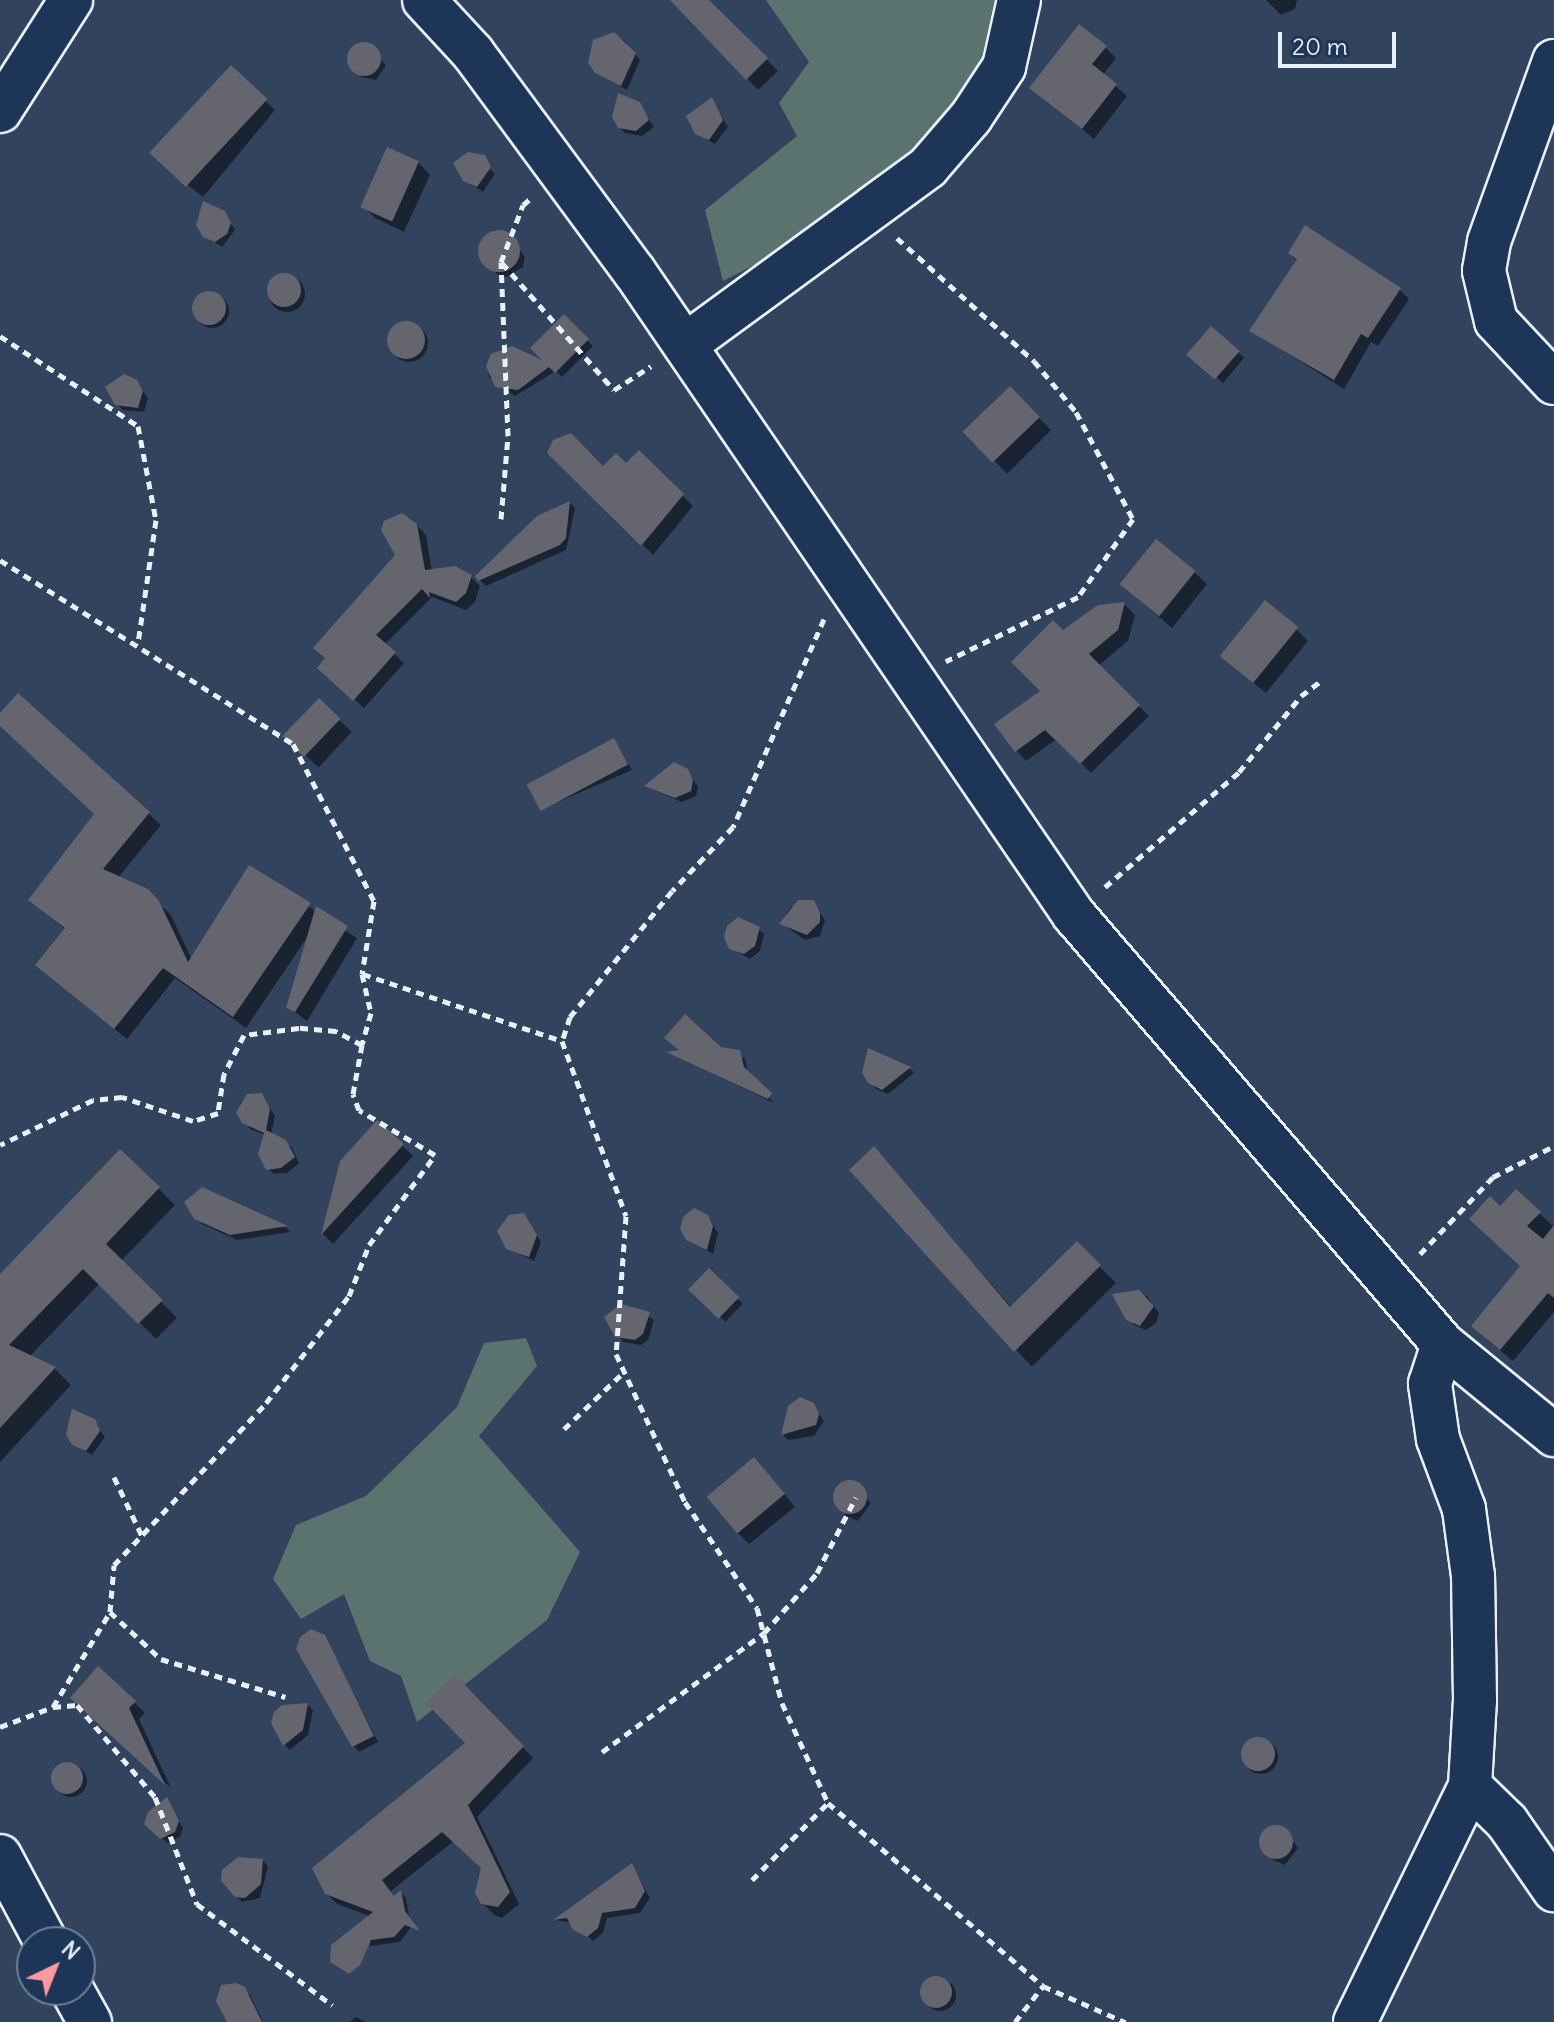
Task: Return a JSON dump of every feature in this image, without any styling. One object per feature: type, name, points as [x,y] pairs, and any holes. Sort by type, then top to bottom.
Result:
[{"type":"street","points":[[0,111],[71,0]]},
{"type":"street","points":[[424,0],[473,53],[685,345],[913,677],[982,787],[1074,915],[1443,1344],[1554,1435]]},
{"type":"street","points":[[685,345],[928,167],[971,117],[1004,67],[1019,0]]},
{"type":"street","points":[[1554,61],[1489,242],[1484,271],[1496,321],[1554,383]]},
{"type":"street","points":[[1355,2022],[1470,1786],[1475,1700],[1473,1576],[1464,1509],[1438,1439],[1430,1384],[1443,1344]]},
{"type":"street","points":[[1470,1786],[1507,1822],[1554,1890]]},
{"type":"street","points":[[0,1856],[37,1926]]},
{"type":"path","points":[[501,519],[508,436],[501,262],[523,205],[561,171]]},
{"type":"path","points":[[867,209],[951,291],[1034,361],[1076,412],[1133,519],[1078,597],[913,677]]},
{"type":"path","points":[[501,262],[614,390],[685,345]]},
{"type":"path","points":[[0,336],[138,426],[156,520],[138,643]]},
{"type":"path","points":[[0,560],[138,643],[293,744],[374,901],[362,974],[371,1013],[353,1094],[359,1110],[435,1155],[369,1245],[349,1296],[266,1403],[114,1565],[110,1612],[53,1707]]},
{"type":"path","points":[[840,572],[814,648],[733,827],[672,891],[570,1017],[562,1041],[626,1216],[616,1354],[685,1502],[757,1608],[782,1703],[828,1803],[1043,1986],[1125,2022]]},
{"type":"path","points":[[1074,915],[1239,772],[1301,696],[1322,680]]},
{"type":"path","points":[[362,974],[562,1041]]},
{"type":"path","points":[[0,1145],[93,1100],[122,1097],[193,1121],[218,1113],[224,1074],[244,1035],[299,1028],[336,1031],[362,1045]]},
{"type":"path","points":[[1392,1284],[1493,1177],[1554,1146]]},
{"type":"path","points":[[564,1429],[625,1371]]},
{"type":"path","points":[[114,1477],[142,1536]]},
{"type":"path","points":[[602,1752],[764,1633],[817,1573],[856,1497]]},
{"type":"path","points":[[110,1612],[161,1659],[285,1697]]},
{"type":"path","points":[[0,1727],[53,1707],[77,1705],[155,1797],[197,1904],[332,2005]]},
{"type":"path","points":[[752,1880],[828,1803]]},
{"type":"path","points":[[1015,2022],[1043,1986]]},
{"type":"green space","points":[[766,0],[1002,0],[984,80],[919,151],[805,239],[723,281],[705,210],[797,136],[779,103],[809,62]]},
{"type":"green space","points":[[526,1338],[537,1366],[479,1436],[580,1552],[547,1620],[417,1722],[401,1676],[370,1661],[344,1594],[301,1619],[273,1579],[296,1525],[366,1496],[457,1407],[484,1343]]},
{"type":"building","points":[[670,0],[709,0],[768,58],[746,80]]},
{"type":"building","points":[[1079,24],[1107,46],[1092,64],[1117,84],[1082,129],[1029,88]]},
{"type":"building","points":[[614,32],[636,53],[621,86],[595,73],[588,63],[593,40]]},
{"type":"building","points":[[364,42],[376,47],[381,59],[376,71],[364,76],[352,71],[347,59],[352,47]]},
{"type":"building","points":[[231,65],[268,99],[186,187],[149,153]]},
{"type":"building","points":[[618,93],[640,102],[649,120],[636,131],[618,128],[612,117]]},
{"type":"building","points":[[712,97],[723,120],[709,140],[695,134],[686,116]]},
{"type":"building","points":[[387,147],[419,161],[392,222],[360,207]]},
{"type":"building","points":[[468,152],[485,155],[491,167],[477,187],[463,181],[453,163]]},
{"type":"building","points":[[203,201],[225,211],[231,223],[227,234],[215,242],[203,237],[196,225]]},
{"type":"building","points":[[1305,225],[1401,288],[1368,338],[1361,334],[1334,380],[1249,331],[1297,259],[1288,253]]},
{"type":"building","points":[[499,230],[514,236],[520,251],[514,266],[499,272],[484,266],[478,251],[484,236]]},
{"type":"building","points":[[284,273],[296,278],[301,290],[296,302],[284,307],[272,302],[267,290],[272,278]]},
{"type":"building","points":[[209,291],[221,296],[226,308],[221,320],[209,325],[197,320],[192,308],[197,296]]},
{"type":"building","points":[[564,314],[589,339],[555,373],[549,367],[518,390],[495,387],[486,366],[491,354],[512,346],[542,360],[530,348]]},
{"type":"building","points":[[406,321],[419,327],[425,340],[419,353],[406,359],[393,353],[387,340],[393,327]]},
{"type":"building","points":[[1211,326],[1240,351],[1215,380],[1186,355]]},
{"type":"building","points":[[124,374],[137,380],[143,391],[138,408],[115,405],[105,387]]},
{"type":"building","points":[[1010,386],[1040,417],[992,463],[963,432]]},
{"type":"building","points":[[571,433],[603,466],[616,453],[626,463],[639,450],[684,494],[641,546],[547,453],[553,440]]},
{"type":"building","points":[[570,501],[566,538],[560,545],[478,581],[475,576],[537,516]]},
{"type":"building","points":[[402,513],[417,524],[425,570],[455,566],[472,575],[466,593],[456,602],[429,592],[430,598],[422,589],[376,635],[396,652],[353,701],[317,668],[325,658],[313,648],[395,555],[381,530],[384,521]]},
{"type":"building","points":[[1156,539],[1196,571],[1159,616],[1119,584]]},
{"type":"building","points":[[1265,600],[1298,627],[1253,683],[1220,656]]},
{"type":"building","points":[[1125,602],[1118,630],[1089,654],[1140,705],[1080,764],[1045,730],[1015,752],[994,724],[1040,691],[1011,662],[1053,620],[1063,630],[1098,605]]},
{"type":"building","points":[[18,693],[150,812],[103,869],[148,889],[159,901],[188,962],[249,865],[311,903],[233,1017],[163,968],[114,1029],[35,965],[65,928],[28,900],[94,814],[0,726],[0,713]]},
{"type":"building","points":[[319,698],[341,719],[304,757],[282,736]]},
{"type":"building","points":[[614,738],[628,764],[541,811],[527,784]]},
{"type":"building","points":[[674,762],[688,769],[693,780],[691,791],[675,798],[644,786]]},
{"type":"building","points":[[798,900],[814,900],[820,913],[820,922],[807,935],[779,924]]},
{"type":"building","points":[[316,906],[348,926],[295,1012],[286,1008]]},
{"type":"building","points":[[738,917],[760,927],[755,946],[744,954],[729,949],[724,937],[727,926]]},
{"type":"building","points":[[685,1014],[721,1047],[740,1050],[744,1067],[772,1093],[768,1099],[666,1052],[679,1050],[664,1038]]},
{"type":"building","points":[[868,1048],[911,1067],[882,1090],[868,1083],[862,1073]]},
{"type":"building","points":[[262,1093],[270,1109],[266,1130],[286,1140],[295,1157],[281,1168],[266,1170],[258,1154],[264,1133],[242,1123],[236,1112],[247,1094]]},
{"type":"building","points":[[377,1120],[404,1144],[321,1235],[340,1161]]},
{"type":"building","points":[[874,1146],[1010,1307],[1077,1241],[1101,1265],[1014,1352],[849,1170]]},
{"type":"building","points":[[120,1149],[160,1187],[106,1244],[163,1300],[138,1324],[83,1269],[9,1345],[56,1367],[0,1428],[0,1274]]},
{"type":"building","points":[[202,1187],[288,1226],[230,1235],[194,1219],[184,1202]]},
{"type":"building","points":[[1516,1189],[1541,1212],[1527,1226],[1543,1239],[1554,1225],[1554,1298],[1548,1293],[1500,1350],[1471,1326],[1520,1266],[1469,1219],[1490,1196],[1500,1206]]},
{"type":"building","points":[[694,1208],[708,1215],[713,1226],[707,1250],[686,1240],[680,1229],[683,1217]]},
{"type":"building","points":[[524,1213],[537,1235],[529,1257],[506,1249],[497,1231],[509,1215]]},
{"type":"building","points":[[709,1268],[739,1297],[718,1319],[688,1290]]},
{"type":"building","points":[[1139,1290],[1154,1306],[1140,1326],[1126,1320],[1112,1294]]},
{"type":"building","points":[[621,1304],[650,1312],[643,1334],[635,1340],[615,1337],[604,1317]]},
{"type":"building","points":[[800,1397],[814,1403],[819,1414],[816,1425],[781,1435],[788,1406]]},
{"type":"building","points":[[72,1409],[95,1419],[100,1431],[86,1451],[72,1445],[66,1434]]},
{"type":"building","points":[[754,1457],[785,1494],[737,1534],[707,1497]]},
{"type":"building","points":[[850,1480],[862,1485],[867,1497],[862,1509],[850,1514],[838,1509],[833,1497],[838,1485]]},
{"type":"building","points":[[311,1629],[325,1635],[374,1736],[352,1747],[296,1649],[300,1637]]},
{"type":"building","points":[[98,1666],[136,1701],[129,1708],[165,1785],[70,1698]]},
{"type":"building","points":[[455,1675],[524,1746],[468,1805],[510,1892],[498,1907],[481,1904],[475,1893],[481,1868],[442,1832],[382,1880],[394,1896],[401,1890],[405,1911],[420,1931],[405,1925],[394,1937],[371,1940],[360,1965],[349,1974],[330,1962],[331,1945],[373,1912],[325,1894],[312,1868],[465,1743],[426,1703]]},
{"type":"building","points":[[308,1703],[303,1730],[283,1746],[271,1723],[274,1712],[282,1705]]},
{"type":"building","points":[[1258,1737],[1270,1742],[1275,1754],[1270,1766],[1258,1771],[1246,1766],[1241,1754],[1246,1742]]},
{"type":"building","points":[[67,1762],[78,1767],[83,1778],[78,1789],[67,1794],[56,1789],[51,1778],[56,1767]]},
{"type":"building","points":[[167,1797],[179,1821],[175,1832],[160,1839],[144,1824],[148,1812]]},
{"type":"building","points":[[1276,1825],[1288,1830],[1293,1842],[1288,1854],[1276,1859],[1264,1854],[1259,1842],[1264,1830]]},
{"type":"building","points":[[238,1857],[263,1859],[261,1884],[245,1898],[235,1897],[221,1881],[222,1870]]},
{"type":"building","points":[[632,1863],[645,1891],[635,1908],[602,1913],[598,1928],[587,1937],[573,1930],[567,1918],[553,1920]]},
{"type":"building","points":[[936,1976],[948,1980],[952,1992],[948,2004],[936,2008],[924,2004],[920,1992],[924,1980]]},
{"type":"building","points":[[236,1983],[245,1987],[262,2022],[227,2022],[216,2001],[221,1985]]}]
